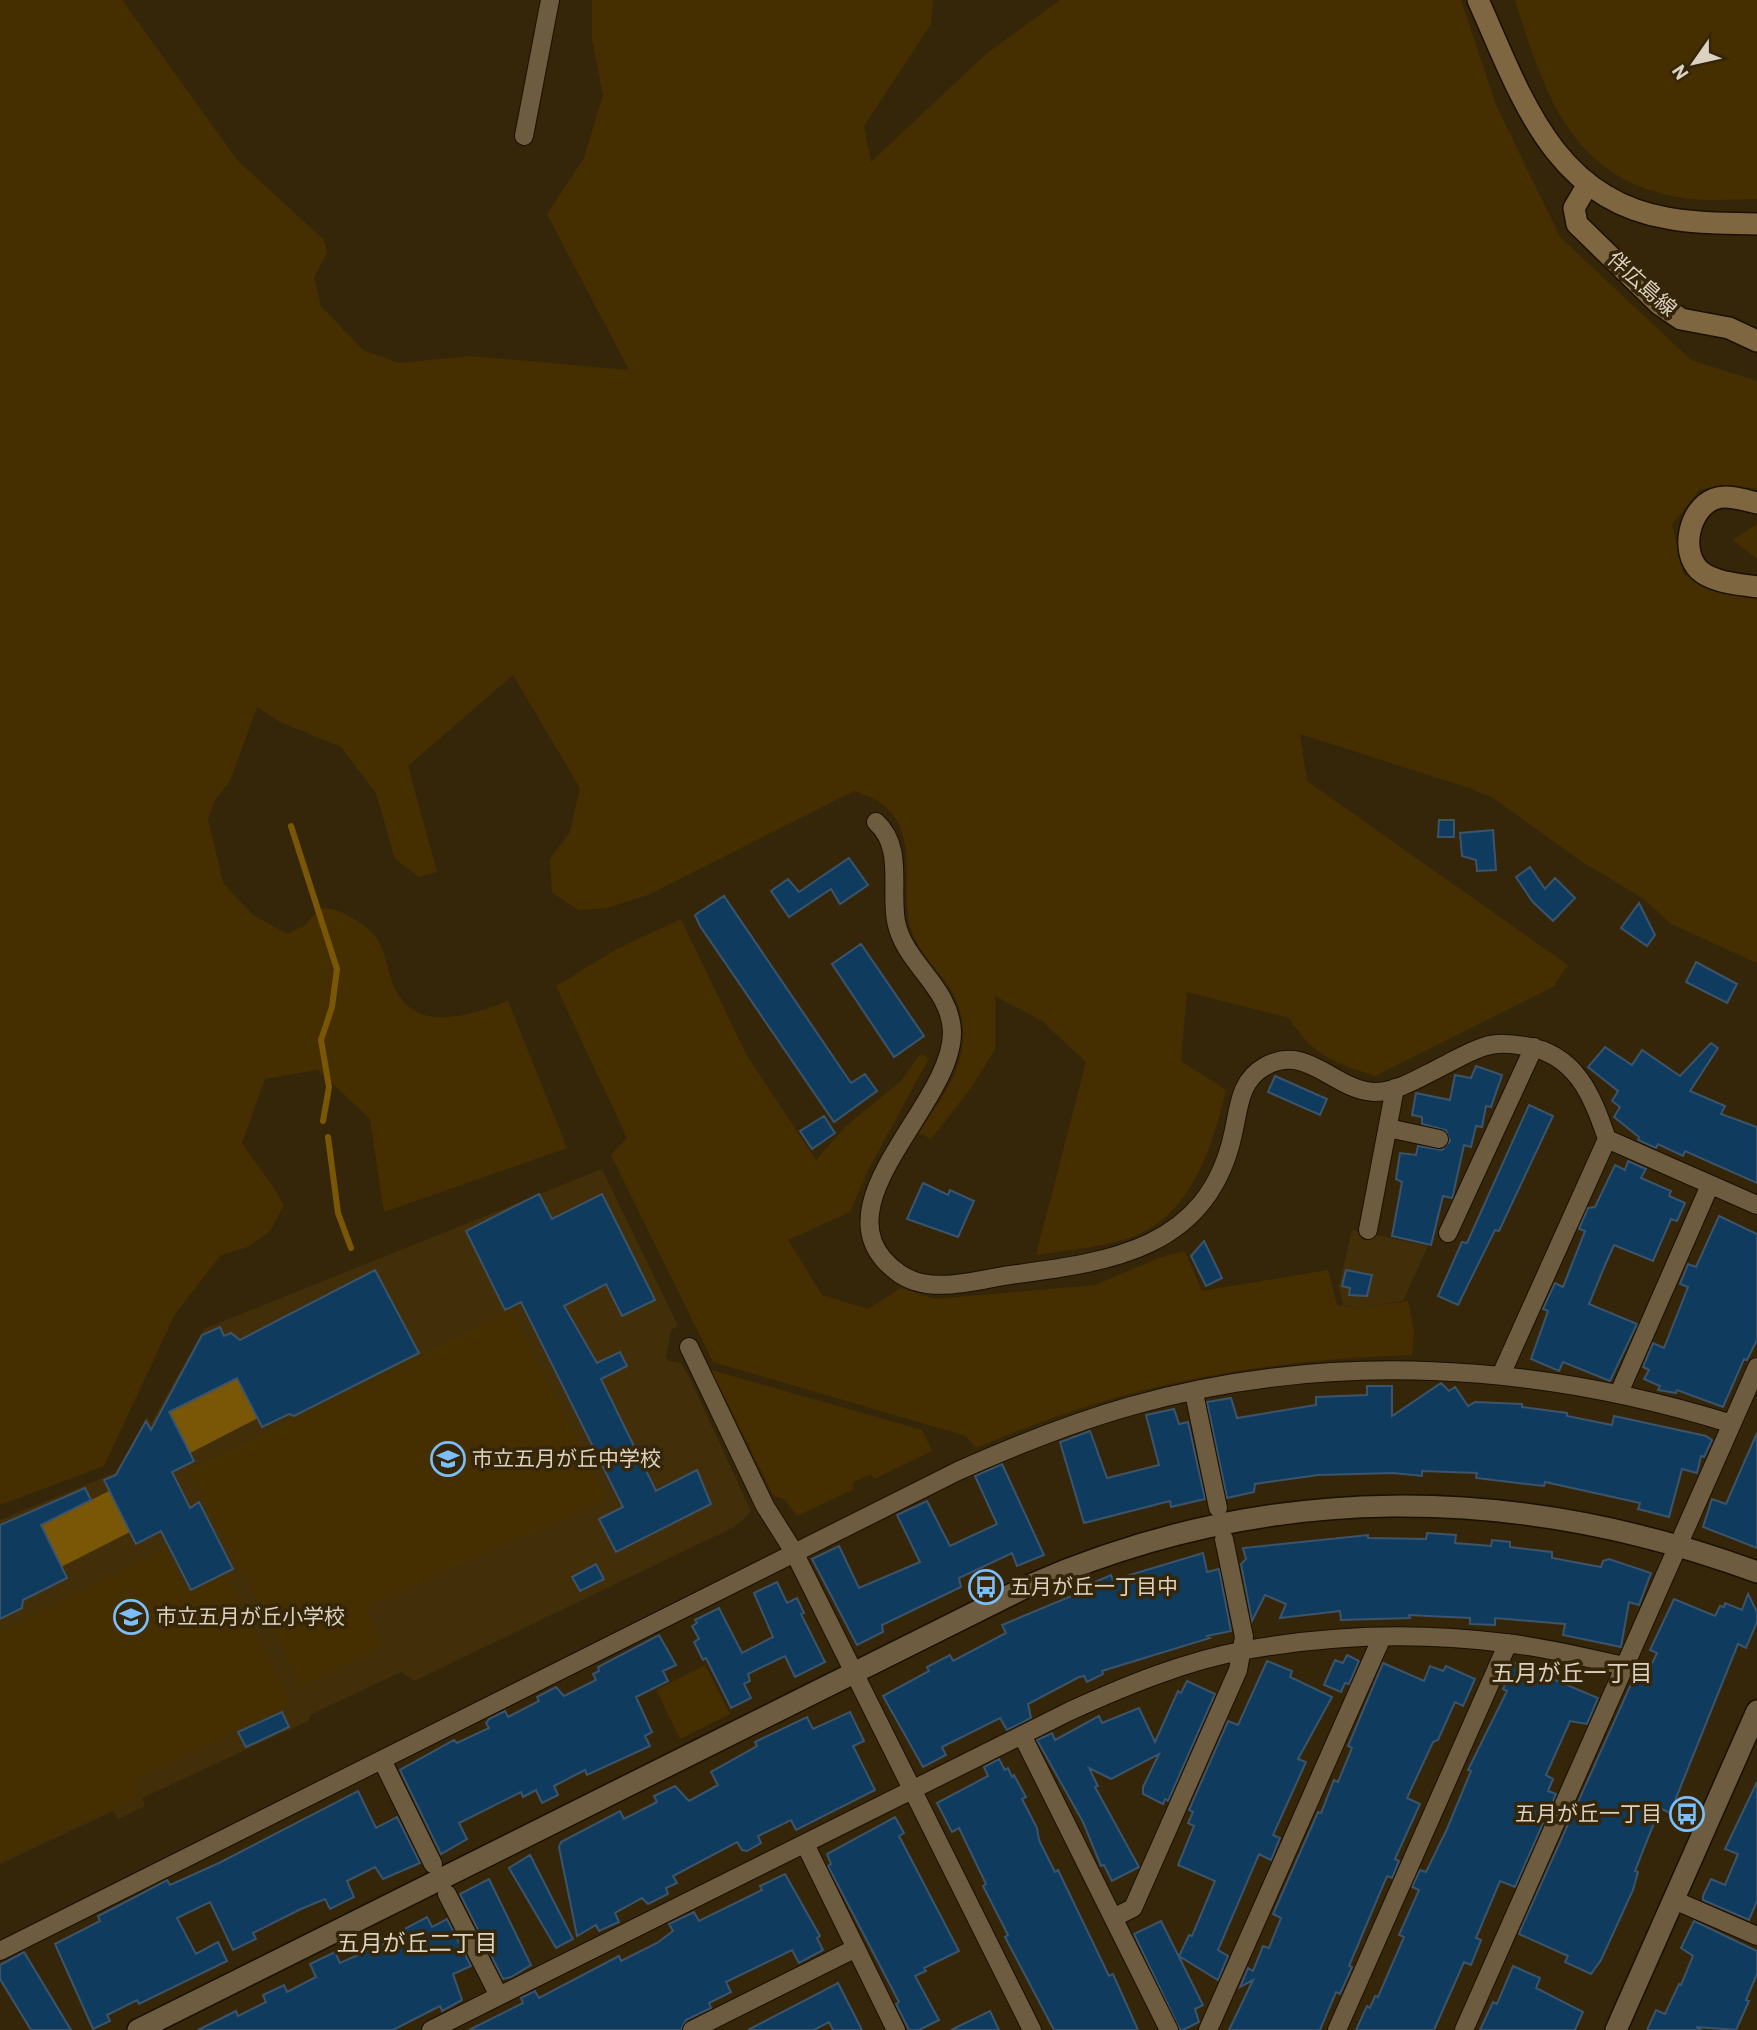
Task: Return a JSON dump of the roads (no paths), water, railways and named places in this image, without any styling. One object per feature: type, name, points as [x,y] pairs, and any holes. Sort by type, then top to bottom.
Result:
[{"type":"main road","points":[[1478,0],[1534,122],[1561,160],[1588,184],[1620,204],[1666,218],[1757,224]]},
{"type":"main road","name":"伴広島線","points":[[1588,184],[1574,208],[1577,224],[1659,304],[1681,320],[1716,324],[1757,341]]},
{"type":"main road","points":[[1757,503],[1734,498],[1715,498],[1696,515],[1689,532],[1690,552],[1700,571],[1724,581],[1757,587]]},
{"type":"street","points":[[524,136],[550,0]]},
{"type":"street","points":[[876,822],[892,843],[899,933],[907,950],[943,999],[952,1026],[946,1064],[871,1201],[869,1216],[875,1244],[889,1264],[909,1279],[940,1285],[1086,1265],[1127,1255],[1156,1242],[1177,1227],[1208,1195],[1229,1153],[1244,1088],[1255,1073],[1276,1061],[1304,1061],[1359,1090],[1374,1092],[1395,1088],[1482,1047],[1499,1043],[1534,1047],[1565,1061],[1575,1071],[1590,1094],[1606,1139],[1501,1375]]},
{"type":"street","points":[[1448,1233],[1534,1047]]},
{"type":"street","points":[[1368,1230],[1395,1088]]},
{"type":"street","points":[[1388,1128],[1439,1139]]},
{"type":"street","points":[[1606,1139],[1757,1205]]},
{"type":"street","points":[[1619,1393],[1710,1185]]},
{"type":"street","points":[[689,1347],[765,1506],[794,1552],[1032,2030]]},
{"type":"street","points":[[1464,2030],[1757,1367]]},
{"type":"street","points":[[0,1951],[794,1552],[1015,1446],[1133,1405],[1296,1376],[1409,1369],[1501,1375],[1619,1393],[1731,1424]]},
{"type":"street","points":[[1194,1393],[1218,1508]]},
{"type":"street","points":[[138,2030],[854,1672],[1076,1565],[1168,1536],[1276,1513],[1410,1504],[1478,1508],[1580,1521],[1679,1545],[1757,1572]]},
{"type":"street","points":[[1113,1918],[1133,1908],[1238,1671],[1244,1650],[1244,1637],[1224,1539]]},
{"type":"street","points":[[431,2030],[1022,1735],[1128,1686],[1244,1650],[1382,1637],[1445,1637],[1508,1643],[1625,1666]]},
{"type":"street","points":[[1208,2030],[1382,1637]]},
{"type":"street","points":[[1337,2030],[1508,1643]]},
{"type":"street","points":[[1616,2030],[1757,1712]]},
{"type":"street","points":[[1022,1735],[1169,2030]]},
{"type":"street","points":[[382,1760],[433,1864]]},
{"type":"street","points":[[804,1844],[896,2030]]},
{"type":"street","points":[[447,1894],[499,1996]]},
{"type":"street","points":[[1674,1900],[1757,1936]]},
{"type":"street","points":[[692,2030],[856,1948]]},
{"type":"waterway","points":[[291,826],[337,969],[332,1007],[321,1040],[329,1087],[323,1121]]},
{"type":"waterway","points":[[328,1137],[338,1213],[351,1248]]},
{"type":"place","name":"市立五月が丘中学校","points":[[448,1459]]},
{"type":"place","name":"五月が丘一丁目中","points":[[986,1587]]},
{"type":"place","name":"市立五月が丘小学校","points":[[131,1617]]},
{"type":"place","name":"五月が丘一丁目","points":[[1687,1814]]},
{"type":"district","name":"五月が丘一丁目","points":[[1572,1673]]},
{"type":"district","name":"五月が丘二丁目","points":[[417,1943]]}]
